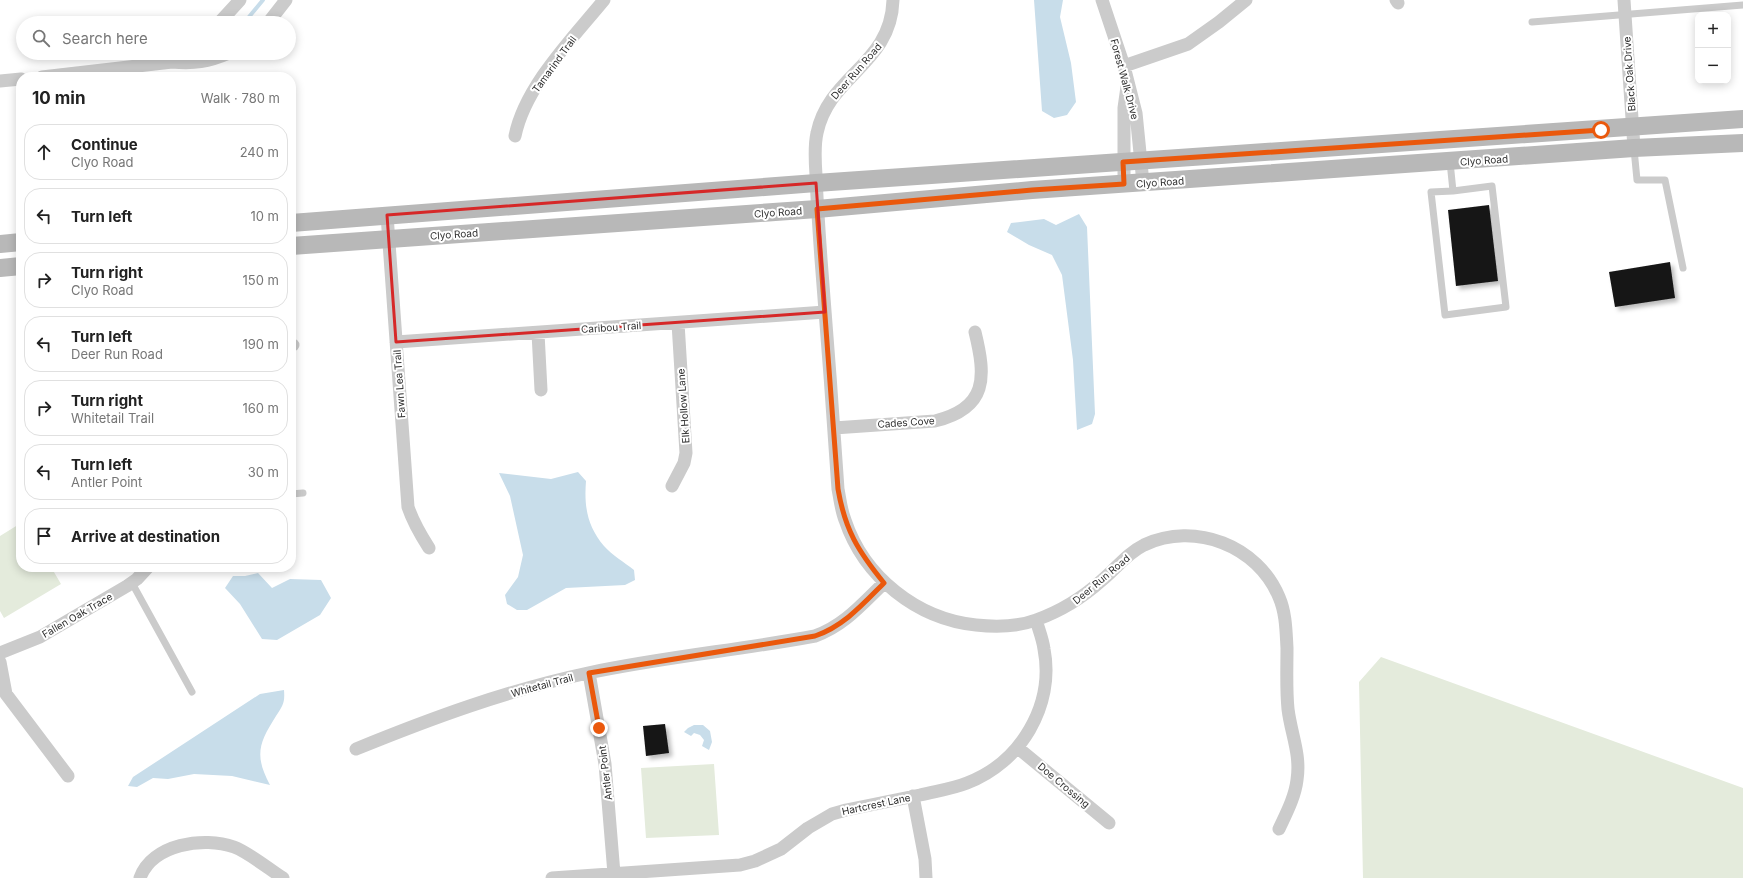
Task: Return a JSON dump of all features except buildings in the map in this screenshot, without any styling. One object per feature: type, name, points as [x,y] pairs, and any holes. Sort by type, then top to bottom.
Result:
[{"type":"street","points":[[226,16],[240,0]]},
{"type":"street","points":[[273,16],[286,0]]},
{"type":"street","name":"Tamarind Trail","points":[[515,136],[522,111],[538,83],[604,0]]},
{"type":"street","name":"Deer Run Road","points":[[893,0],[890,23],[877,50],[835,93],[823,113],[817,134],[815,152],[817,209],[838,489],[845,521],[854,542],[867,562],[884,583],[919,608],[933,615],[963,624],[992,627],[1013,625],[1036,620],[1063,609],[1082,598],[1130,553],[1159,540],[1188,536],[1206,538],[1226,544],[1241,551],[1265,572],[1280,598],[1285,614],[1288,706],[1299,764],[1294,794],[1279,829]]},
{"type":"street","name":"Forest Walk Drive","points":[[1102,0],[1124,66],[1136,113],[1143,183]]},
{"type":"street","points":[[1124,66],[1188,44],[1219,22],[1246,0]]},
{"type":"street","name":"Black Oak Drive","points":[[1624,0],[1634,148]]},
{"type":"street","points":[[85,72],[172,62],[190,64],[210,60]]},
{"type":"street","points":[[0,81],[16,79]]},
{"type":"street","points":[[1124,184],[1124,108],[1128,83]]},
{"type":"street","points":[[296,222],[816,183],[1743,119]]},
{"type":"street","name":"Clyo Road","points":[[296,246],[817,209],[1032,190],[1634,148],[1743,142]]},
{"type":"street","name":"Fawn Lea Trail","points":[[387,215],[408,507],[416,527],[429,548]]},
{"type":"street","points":[[0,244],[16,242]]},
{"type":"street","points":[[0,268],[16,266]]},
{"type":"street","name":"Caribou Trail","points":[[396,342],[825,312]]},
{"type":"street","name":"Elk Hollow Lane","points":[[672,486],[684,463],[686,453],[678,323]]},
{"type":"street","name":"Cades Cove","points":[[834,428],[935,421],[948,418],[961,411],[976,395],[980,385],[982,373],[981,359],[975,332]]},
{"type":"street","points":[[538,333],[540,390]]},
{"type":"street","name":"Fallen Oak Trace","points":[[0,653],[40,636],[132,583],[143,572]]},
{"type":"street","name":"Whitetail Trail","points":[[356,749],[430,719],[481,701],[538,685],[589,673],[815,636],[827,632],[847,619],[884,583]]},
{"type":"street","name":"Hartcrest Lane","points":[[552,878],[740,864],[755,861],[781,849],[808,828],[832,814],[968,783],[983,775],[1010,756],[1027,735],[1037,716],[1043,694],[1046,672],[1045,650],[1036,620]]},
{"type":"street","points":[[0,662],[6,694],[68,776]]},
{"type":"street","name":"Antler Point","points":[[589,673],[605,764],[614,874]]},
{"type":"street","name":"Doe Crossing","points":[[1018,748],[1109,823]]},
{"type":"street","points":[[913,796],[925,859],[926,878]]},
{"type":"street","points":[[140,878],[143,871],[156,858],[167,851],[197,842],[212,842],[236,848],[283,878]]},
{"type":"lane","points":[[1532,22],[1743,5]]},
{"type":"lane","points":[[1634,148],[1637,180],[1665,180],[1683,268]]},
{"type":"lane","points":[[1450,162],[1453,190]]},
{"type":"lane","points":[[1492,186],[1506,307],[1445,315],[1431,192],[1453,190],[1492,186]]},
{"type":"lane","points":[[296,494],[303,493]]},
{"type":"lane","points":[[132,583],[192,692]]},
{"type":"highlighted area","points":[[816,183],[825,312],[396,342],[387,215]]},
{"type":"green space","points":[[16,526],[16,572],[54,572],[61,584],[4,618],[0,611],[0,536]]},
{"type":"green space","points":[[1381,657],[1743,788],[1743,878],[1363,878],[1359,682]]},
{"type":"green space","points":[[714,764],[719,835],[646,838],[641,768]]},
{"type":"water","points":[[1034,0],[1063,0],[1060,17],[1071,63],[1076,102],[1067,115],[1054,118],[1042,111]]},
{"type":"water","points":[[1079,214],[1087,227],[1095,414],[1092,424],[1077,430],[1073,360],[1062,275],[1052,255],[1029,245],[1007,232],[1011,223],[1044,219],[1056,225]]},
{"type":"water","points":[[578,472],[586,481],[586,507],[590,523],[594,531],[607,549],[634,570],[635,580],[625,585],[566,588],[527,610],[517,610],[507,604],[505,595],[518,577],[523,555],[510,496],[499,473],[551,479]]},
{"type":"water","points":[[258,573],[272,588],[290,579],[321,580],[331,598],[320,615],[277,640],[262,639],[240,604],[225,588],[233,576],[245,576]]},
{"type":"water","points":[[284,690],[283,704],[270,725],[262,742],[260,757],[265,775],[270,785],[232,776],[194,774],[168,779],[153,778],[137,787],[128,786],[133,777],[260,694]]},
{"type":"water","points":[[694,725],[703,725],[710,731],[712,742],[709,750],[702,746],[704,740],[700,735],[694,733],[691,736],[684,732]]},
{"type":"waterway","points":[[250,16],[263,0]]},
{"type":"route","points":[[599,728],[589,673],[641,663],[815,636],[827,632],[847,619],[884,583],[867,562],[854,542],[841,508],[838,489],[817,209],[1032,190],[1124,184],[1123,162],[1601,130]]}]
